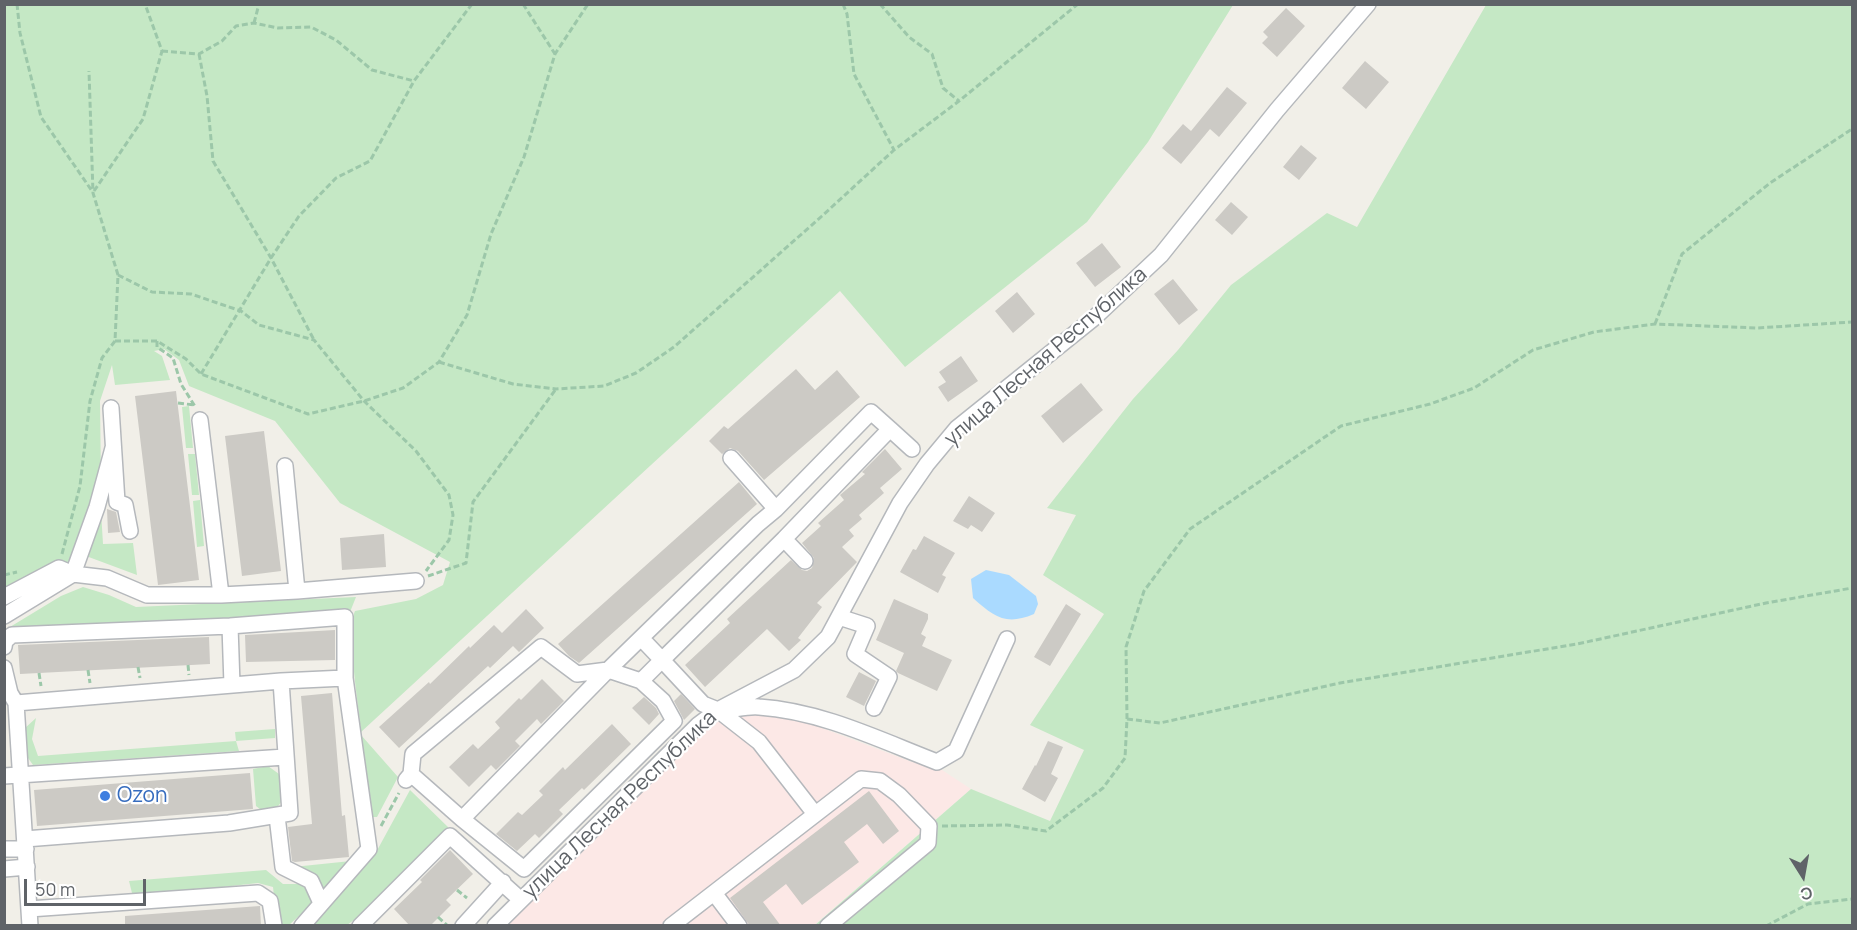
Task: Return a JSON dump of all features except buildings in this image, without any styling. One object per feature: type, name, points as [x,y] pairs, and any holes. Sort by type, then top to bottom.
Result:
[{"type":"street","name":"улица Лесная Республика","points":[[495,926],[698,724],[718,710],[794,670],[828,637],[900,503],[927,464],[957,428],[1094,318],[1161,255],[1277,110],[1368,4]]},
{"type":"street","points":[[111,408],[117,502],[124,505],[130,531]]},
{"type":"street","points":[[462,819],[608,670],[776,509],[871,412],[912,449]]},
{"type":"street","points":[[200,420],[221,595]]},
{"type":"street","points":[[641,681],[890,429]]},
{"type":"street","points":[[4,616],[73,574],[97,507],[113,448]]},
{"type":"street","points":[[731,459],[776,509]]},
{"type":"street","points":[[285,466],[297,591]]},
{"type":"street","points":[[758,524],[779,543],[805,561]]},
{"type":"street","points":[[4,597],[59,568],[73,574],[107,579],[147,595],[221,595],[416,581]]},
{"type":"street","points":[[4,647],[12,634],[230,626],[345,616],[345,678],[369,849],[302,926]]},
{"type":"street","points":[[839,617],[867,626],[855,654],[889,677],[874,708]]},
{"type":"street","points":[[230,626],[232,685]]},
{"type":"street","points":[[641,638],[703,704],[718,710],[759,742],[815,814]]},
{"type":"street","points":[[718,710],[756,707],[786,710],[846,727],[937,762],[956,751],[1007,639]]},
{"type":"street","points":[[541,647],[577,674],[608,670],[641,681],[663,702],[674,721],[524,869],[409,777],[413,754],[541,647]]},
{"type":"street","points":[[4,668],[12,710],[12,775],[26,844],[30,926]]},
{"type":"street","points":[[12,710],[232,685],[345,678]]},
{"type":"street","points":[[4,849],[26,844],[290,813],[281,681]]},
{"type":"street","points":[[12,775],[285,757]]},
{"type":"street","points":[[671,926],[861,779],[880,781],[899,795],[930,826],[928,843],[828,926]]},
{"type":"street","points":[[277,816],[283,867],[311,881],[321,903]]},
{"type":"street","points":[[360,926],[450,836],[521,900]]},
{"type":"street","points":[[4,869],[27,867]]},
{"type":"street","points":[[463,926],[503,882]]},
{"type":"street","points":[[29,909],[258,893],[270,901],[274,926]]},
{"type":"street","points":[[714,893],[739,926]]},
{"type":"path","points":[[16,4],[20,33],[41,117],[93,193]]},
{"type":"path","points":[[93,193],[143,119],[162,51],[145,4]]},
{"type":"path","points":[[254,23],[259,4]]},
{"type":"path","points":[[201,374],[299,216],[336,178],[370,162],[414,81],[471,4]]},
{"type":"path","points":[[523,4],[555,54]]},
{"type":"path","points":[[115,341],[157,341],[186,359],[201,374],[308,414],[364,401],[403,388],[439,362],[467,315],[491,234],[524,157],[555,54],[588,4]]},
{"type":"path","points":[[843,4],[847,15],[854,75],[894,150]]},
{"type":"path","points":[[880,4],[909,38],[932,54],[943,88],[959,101]]},
{"type":"path","points":[[439,362],[513,384],[556,390],[604,386],[636,373],[674,346],[894,150],[959,101],[1078,4]]},
{"type":"path","points":[[162,51],[199,54],[222,41],[236,26],[254,23],[278,28],[310,27],[336,40],[372,70],[414,81]]},
{"type":"path","points":[[199,54],[207,96],[213,161],[271,258],[314,340],[364,401],[416,451],[449,495],[453,515],[449,540],[430,567],[416,581]]},
{"type":"path","points":[[59,568],[80,486],[90,402],[102,358],[115,341],[118,275],[93,193],[89,71]]},
{"type":"path","points":[[1655,324],[1682,254],[1770,183],[1852,129]]},
{"type":"path","points":[[118,275],[152,292],[191,294],[241,311],[259,325],[314,340]]},
{"type":"path","points":[[930,826],[1007,825],[1047,831],[1103,788],[1125,758],[1126,647],[1143,591],[1190,529],[1341,426],[1430,404],[1474,388],[1533,350],[1594,332],[1655,324],[1757,328],[1852,322]]},
{"type":"path","points":[[157,341],[157,347],[173,358],[181,384],[194,405],[178,403]]},
{"type":"path","points":[[416,581],[466,563],[473,502],[556,390]]},
{"type":"path","points":[[1127,719],[1160,723],[1340,683],[1577,644],[1766,603],[1852,588]]},
{"type":"path","points":[[369,849],[409,777]]},
{"type":"path","points":[[1766,926],[1808,904],[1852,898]]},
{"type":"path","points":[[438,918],[448,926]]},
{"type":"shaded area","points":[[755,713],[793,717],[912,762],[939,768],[971,789],[814,925],[506,926],[697,737],[717,721],[735,715]]},
{"type":"green space","points":[[5,5],[1233,5],[1148,142],[1087,222],[905,367],[840,291],[361,732],[352,651],[355,611],[416,599],[443,585],[450,562],[340,503],[275,421],[189,386],[179,360],[164,349],[154,351],[162,356],[170,380],[115,385],[112,365],[100,401],[101,485],[71,561],[48,581],[5,605]]},
{"type":"green space","points":[[1486,5],[1852,5],[1852,925],[814,926],[971,789],[1050,821],[1084,750],[1030,725],[1104,614],[1043,575],[1076,515],[1047,508],[1133,399],[1178,350],[1231,285],[1327,213],[1357,227]]},
{"type":"green space","points":[[189,406],[193,448],[186,448],[182,407]]},
{"type":"green space","points":[[188,454],[195,454],[199,495],[192,495]]},
{"type":"green space","points":[[200,500],[204,546],[197,547],[193,501]]},
{"type":"green space","points":[[101,511],[103,544],[133,543],[137,575],[86,556]]},
{"type":"green space","points":[[83,587],[136,607],[356,597],[350,612],[5,630],[61,596]]},
{"type":"green space","points":[[36,718],[32,739],[38,756],[236,741],[239,751],[33,765],[26,755],[24,729]]},
{"type":"green space","points":[[275,729],[275,738],[236,741],[235,732]]},
{"type":"green space","points":[[361,735],[398,777],[377,817],[369,817]]},
{"type":"green space","points":[[268,766],[279,774],[282,801],[275,810],[261,810],[256,806],[253,769]]},
{"type":"green space","points":[[410,790],[449,828],[379,902],[347,925],[312,926],[374,856]]},
{"type":"green space","points":[[351,861],[324,894],[314,873],[293,867]]},
{"type":"green space","points":[[266,870],[283,884],[302,884],[309,888],[312,904],[289,925],[277,925],[273,887],[258,883],[133,897],[129,881]]},
{"type":"water","points":[[986,570],[1009,575],[1036,596],[1038,604],[1034,614],[1016,619],[1001,618],[973,598],[971,579]]},
{"type":"place","name":"Ozon","points":[[105,796]]}]
